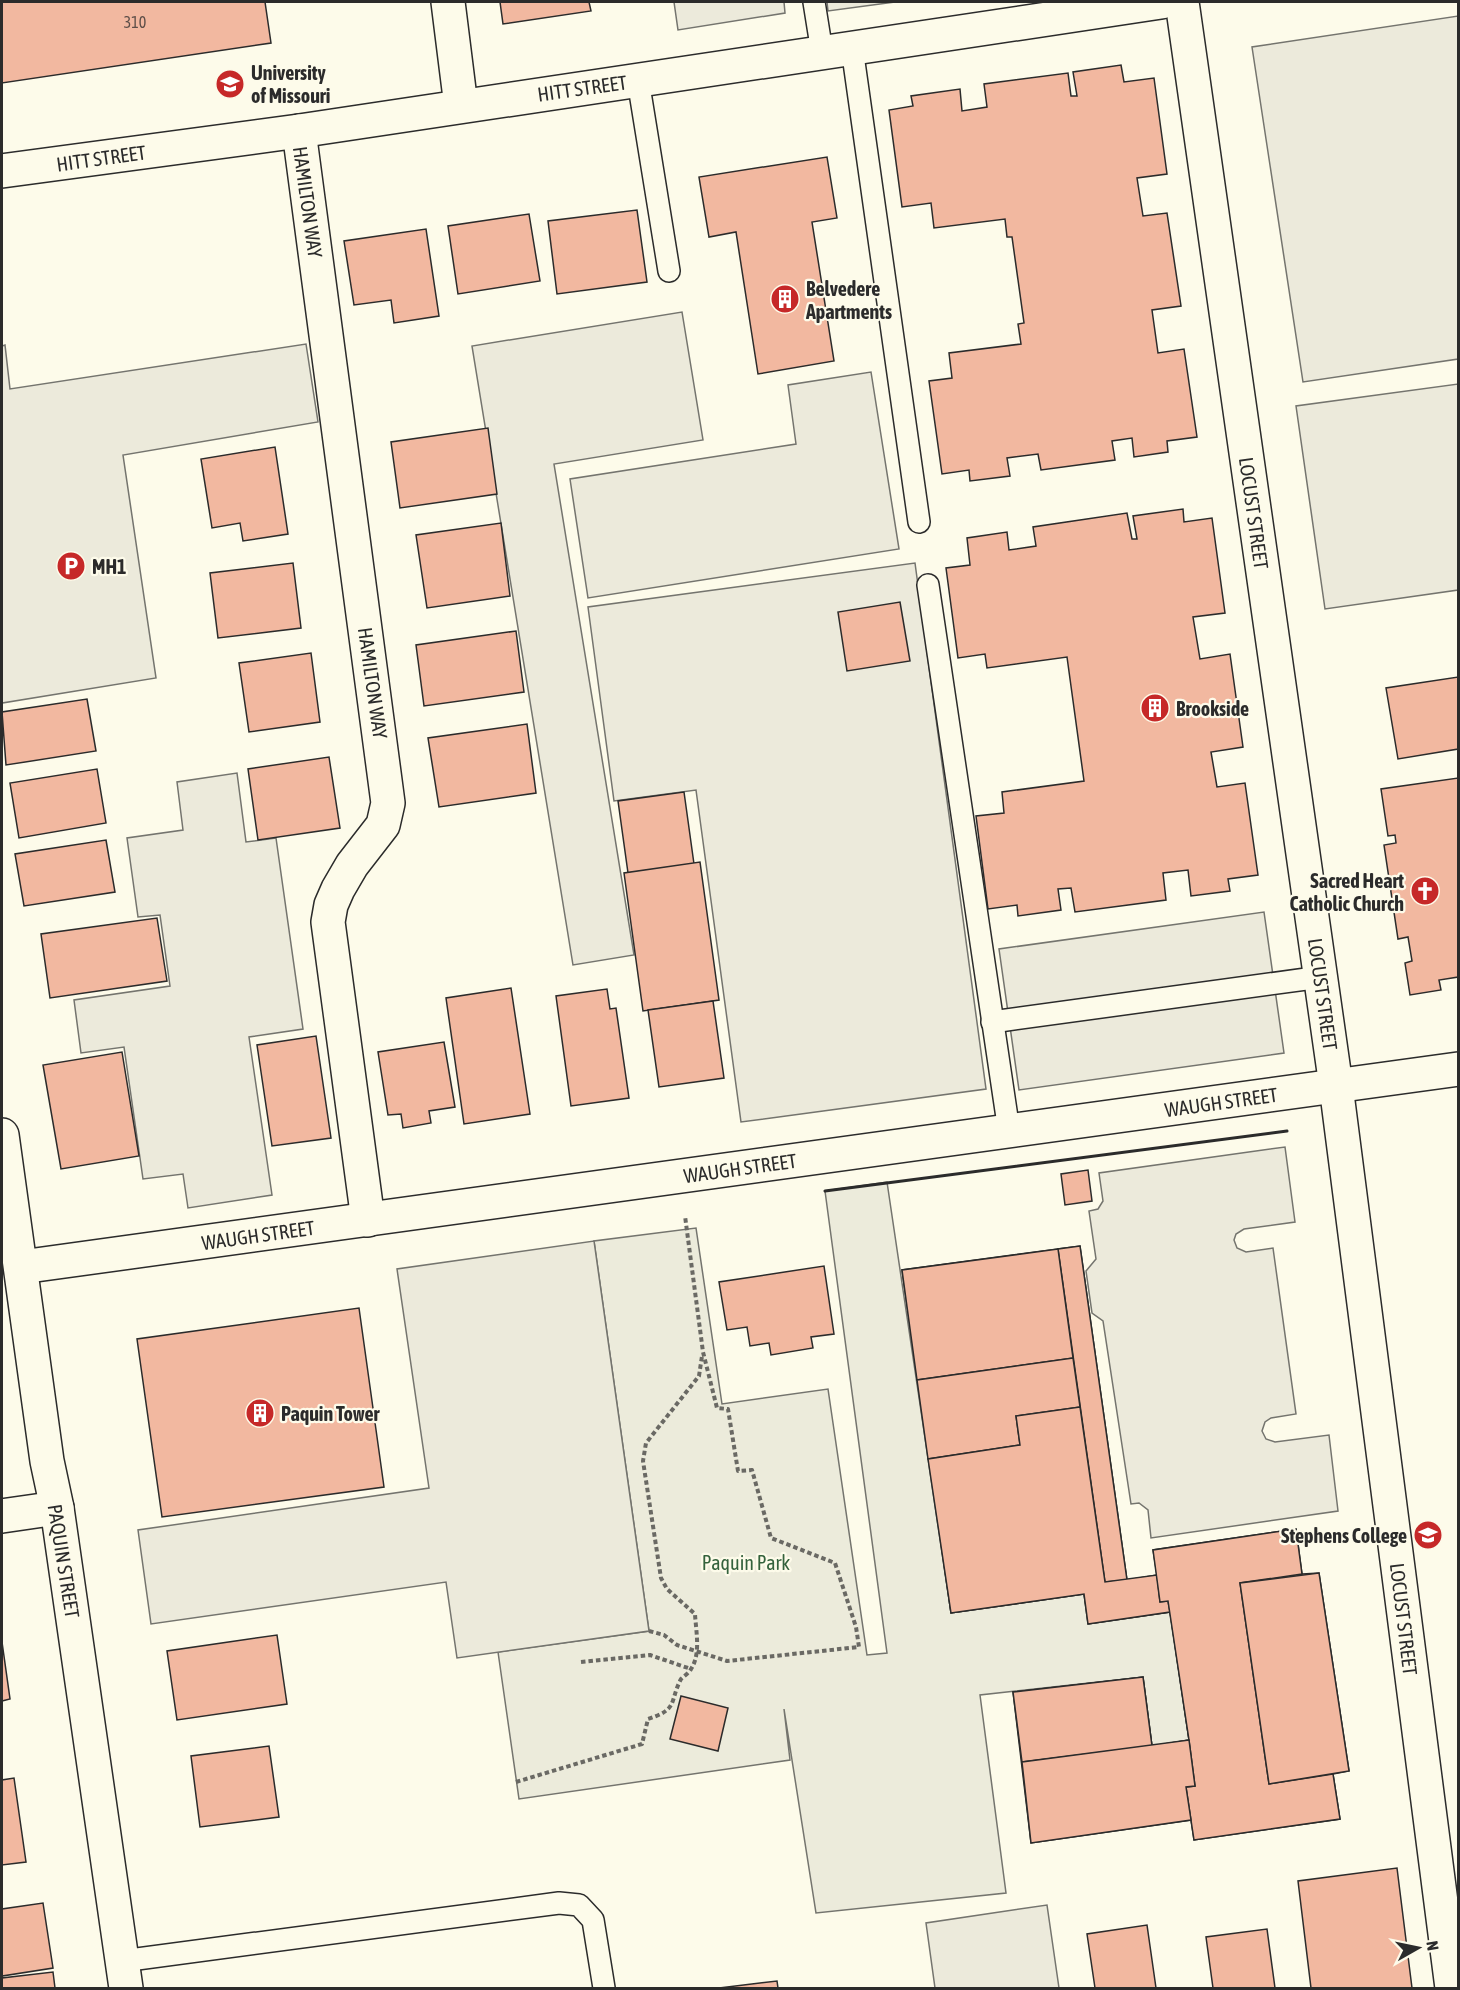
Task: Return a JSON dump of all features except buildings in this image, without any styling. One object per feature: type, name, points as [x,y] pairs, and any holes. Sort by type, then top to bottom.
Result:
[{"type":"street","points":[[448,2],[461,106]]},
{"type":"street","name":"HITT STREET","points":[[2,171],[299,131],[1161,2]]},
{"type":"street","name":"LOCUST STREET","points":[[1182,2],[1336,1086],[1452,1989]]},
{"type":"street","name":"HAMILTON WAY","points":[[299,131],[388,803],[383,825],[352,865],[338,889],[330,905],[328,922],[368,1220]]},
{"type":"street","name":"WAUGH STREET","points":[[21,1267],[1458,1069]]},
{"type":"street","name":"PAQUIN STREET","points":[[2,1135],[47,1461],[57,1508],[124,1975]]},
{"type":"street","points":[[2,1516],[57,1508]]},
{"type":"lane","points":[[814,2],[837,50],[919,522]]},
{"type":"lane","points":[[638,80],[669,271]]},
{"type":"lane","points":[[928,585],[1009,1131]]},
{"type":"lane","points":[[992,1022],[1321,977]]},
{"type":"lane","points":[[124,1975],[559,1903],[579,1905],[593,1920],[604,1989]]},
{"type":"path","points":[[649,1631],[664,1635],[677,1646],[727,1661],[859,1647],[856,1627],[835,1563],[771,1538],[752,1470],[738,1472],[728,1409],[717,1408],[703,1352],[680,1176]]},
{"type":"path","points":[[516,1782],[642,1744],[648,1719],[663,1714],[677,1695],[681,1680],[691,1669],[697,1652],[695,1614],[667,1589],[661,1578],[643,1461],[646,1443],[699,1376],[703,1352]]},
{"type":"path","points":[[581,1662],[650,1654],[691,1669]]},
{"type":"green space","name":"Paquin Park","points":[[887,1182],[951,1613],[1084,1594],[1089,1624],[1170,1612],[1189,1740],[1152,1746],[1143,1677],[980,1695],[1006,1893],[816,1913],[784,1709],[790,1760],[519,1799],[498,1652],[649,1631],[594,1241],[696,1228],[722,1404],[828,1389],[867,1655],[887,1653],[825,1191]]},
{"type":"shaded area","points":[[674,2],[784,2],[785,13],[678,30]]},
{"type":"shaded area","points":[[827,2],[895,2],[828,11]]},
{"type":"shaded area","points":[[1458,16],[1458,359],[1303,382],[1252,47]]},
{"type":"shaded area","points":[[682,312],[703,440],[554,464],[634,955],[573,965],[472,346]]},
{"type":"shaded area","name":"MH1","points":[[306,344],[318,422],[123,455],[156,678],[2,703],[2,346],[5,345],[10,389]]},
{"type":"shaded area","points":[[871,372],[899,549],[588,598],[570,479],[796,444],[788,385]]},
{"type":"shaded area","points":[[1458,384],[1458,590],[1325,609],[1296,406]]},
{"type":"shaded area","points":[[915,563],[986,1089],[741,1122],[696,790],[614,801],[588,607]]},
{"type":"shaded area","points":[[237,773],[246,842],[276,838],[303,1029],[249,1037],[272,1195],[188,1208],[183,1174],[143,1179],[124,1047],[81,1053],[74,1000],[170,986],[160,915],[138,917],[127,838],[183,830],[177,782]]},
{"type":"shaded area","points":[[1264,912],[1284,1053],[1019,1090],[999,949]]},
{"type":"shaded area","points":[[1285,1147],[1295,1222],[1244,1229],[1236,1234],[1234,1240],[1237,1248],[1246,1252],[1273,1248],[1296,1414],[1271,1418],[1265,1422],[1262,1431],[1266,1439],[1275,1442],[1329,1435],[1338,1511],[1151,1538],[1148,1510],[1139,1503],[1131,1504],[1103,1321],[1092,1313],[1086,1271],[1096,1259],[1089,1211],[1098,1209],[1103,1201],[1099,1173]]},
{"type":"shaded area","points":[[594,1241],[649,1631],[457,1658],[446,1582],[151,1624],[138,1530],[429,1488],[397,1269]]},
{"type":"shaded area","points":[[1047,1905],[1059,1988],[935,1988],[926,1923]]},
{"type":"wall","points":[[825,1191],[1287,1131]]},
{"type":"place","name":"University of Missouri","points":[[230,84]]},
{"type":"place","name":"Belvedere Apartments","points":[[785,299]]},
{"type":"place","name":"MH1","points":[[71,566]]},
{"type":"place","name":"Brookside","points":[[1155,708]]},
{"type":"place","name":"Sacred Heart Catholic Church","points":[[1425,891]]},
{"type":"place","name":"Paquin Tower","points":[[260,1413]]},
{"type":"place","name":"Stephens College","points":[[1428,1535]]}]
